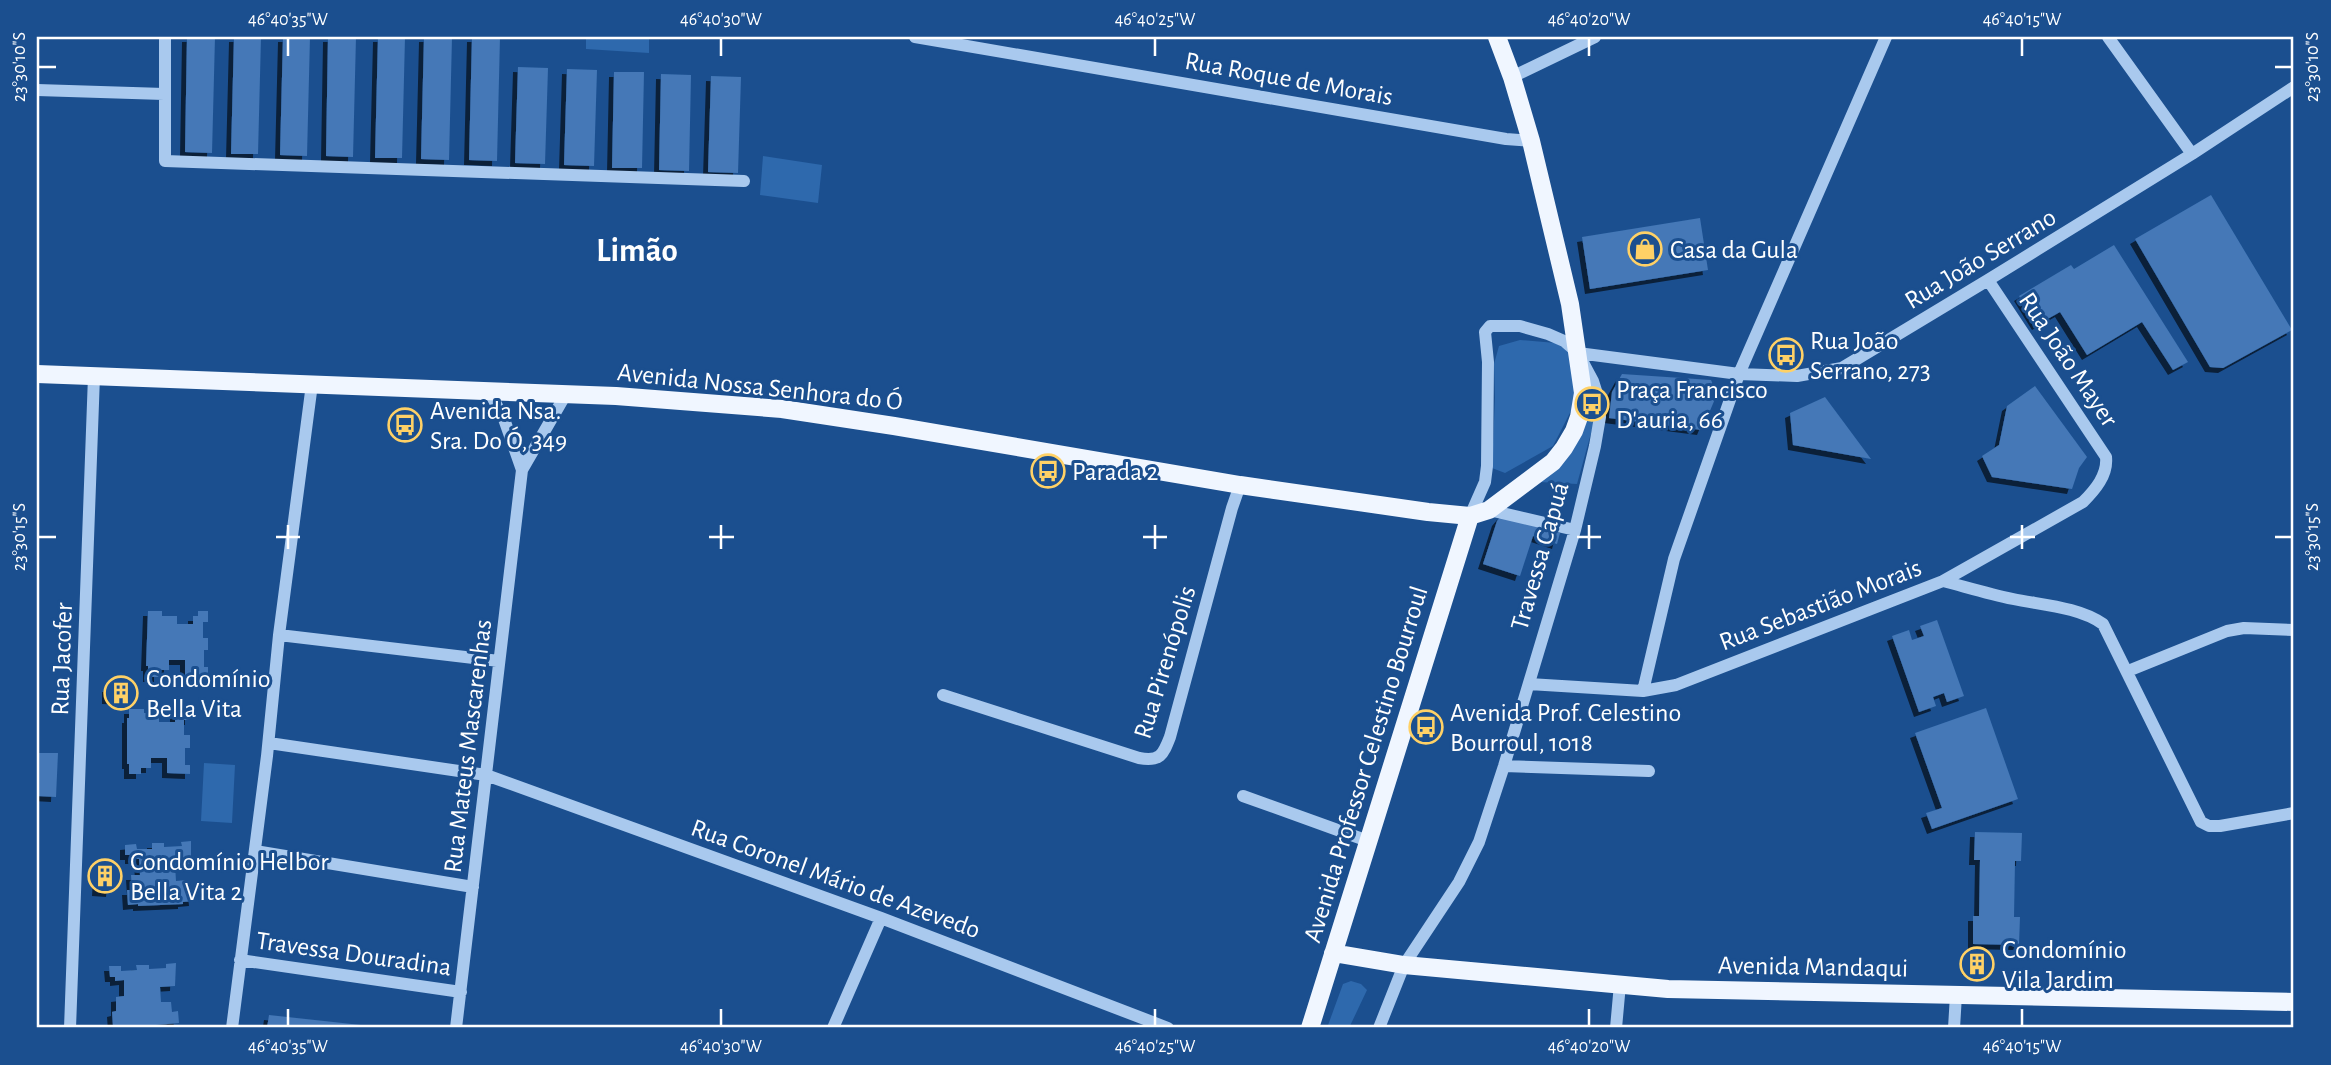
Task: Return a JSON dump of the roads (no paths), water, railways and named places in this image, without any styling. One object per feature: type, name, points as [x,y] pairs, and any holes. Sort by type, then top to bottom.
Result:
[{"type":"main road","points":[[1497,37],[1531,141],[1570,304],[1578,353]]},
{"type":"main road","name":"Travessa Capuá","points":[[1470,516],[1489,510],[1553,462],[1564,448],[1579,417],[1583,393],[1578,353]]},
{"type":"main road","name":"Avenida Nossa Senhora do Ó","points":[[37,374],[642,397],[782,410],[894,426],[1240,485],[1470,516]]},
{"type":"main road","name":"Avenida Professor Celestino Bourroul","points":[[1310,1028],[1470,516]]},
{"type":"main road","name":"Avenida Mandaqui","points":[[1333,953],[1404,965],[1668,989],[2294,1002]]},
{"type":"street","points":[[165,37],[165,161],[744,181]]},
{"type":"street","name":"Rua Roque de Morais","points":[[915,37],[1506,139],[1531,141]]},
{"type":"street","points":[[1512,77],[1595,37]]},
{"type":"street","points":[[1643,691],[1674,559],[1739,373],[1886,37]]},
{"type":"street","points":[[2108,37],[2192,154]]},
{"type":"street","name":"Rua João Serrano","points":[[1578,353],[1739,373],[1797,376],[1842,368],[2192,154],[2294,87]]},
{"type":"street","points":[[37,90],[164,94]]},
{"type":"street","name":"Rua João Mayer","points":[[1943,581],[2083,502],[2092,492],[2107,465],[2106,457],[1988,280]]},
{"type":"street","points":[[1470,516],[1485,482],[1487,466],[1488,362],[1485,332],[1488,328],[1520,326],[1564,341],[1578,353]]},
{"type":"street","name":"Travessa Capuá","points":[[1379,1028],[1404,965],[1459,882],[1479,842],[1575,530],[1588,482],[1600,417],[1593,381],[1578,353]]},
{"type":"street","name":"Rua Jacofer","points":[[70,1028],[94,376]]},
{"type":"street","points":[[232,1028],[312,384]]},
{"type":"street","name":"Rua Mateus Mascarenhas","points":[[489,391],[505,419],[522,470]]},
{"type":"street","name":"Rua Mateus Mascarenhas","points":[[456,1028],[522,470],[566,394]]},
{"type":"street","name":"Rua Pirenópolis","points":[[943,695],[1139,758],[1156,759],[1163,754],[1170,737],[1240,485]]},
{"type":"street","points":[[1489,510],[1575,530]]},
{"type":"street","name":"Rua Sebastião Morais","points":[[1529,684],[1643,691],[1676,685],[1943,581],[2075,612],[2103,624],[2201,822],[2220,825],[2294,813]]},
{"type":"street","points":[[2128,671],[2227,631],[2244,628],[2294,629]]},
{"type":"street","points":[[279,635],[499,661]]},
{"type":"street","name":"Rua Coronel Mário de Azevedo","points":[[269,743],[486,775],[881,918],[1168,1028]]},
{"type":"street","points":[[1504,766],[1649,771]]},
{"type":"street","points":[[1242,796],[1368,841]]},
{"type":"street","points":[[255,851],[473,887]]},
{"type":"street","points":[[833,1028],[881,918]]},
{"type":"street","name":"Travessa Douradina","points":[[240,960],[461,992]]},
{"type":"street","points":[[1616,1028],[1620,984]]},
{"type":"street","points":[[1954,1028],[1956,995]]},
{"type":"place","name":"Casa da Gula","points":[[1645,249]]},
{"type":"place","name":"Rua João Serrano, 273","points":[[1786,355]]},
{"type":"place","name":"Praça Francisco D'auria, 66","points":[[1592,404]]},
{"type":"place","name":"Avenida Nsa. Sra. Do Ó, 349","points":[[405,425]]},
{"type":"place","name":"Parada 2","points":[[1048,471]]},
{"type":"place","name":"Condomínio Bella Vita","points":[[121,693]]},
{"type":"place","name":"Avenida Prof. Celestino Bourroul, 1018","points":[[1426,727]]},
{"type":"place","name":"Condomínio Helbor Bella Vita 2","points":[[105,876]]},
{"type":"place","name":"Condomínio Vila Jardim","points":[[1977,964]]},
{"type":"district","name":"Limão","points":[[637,249]]}]
